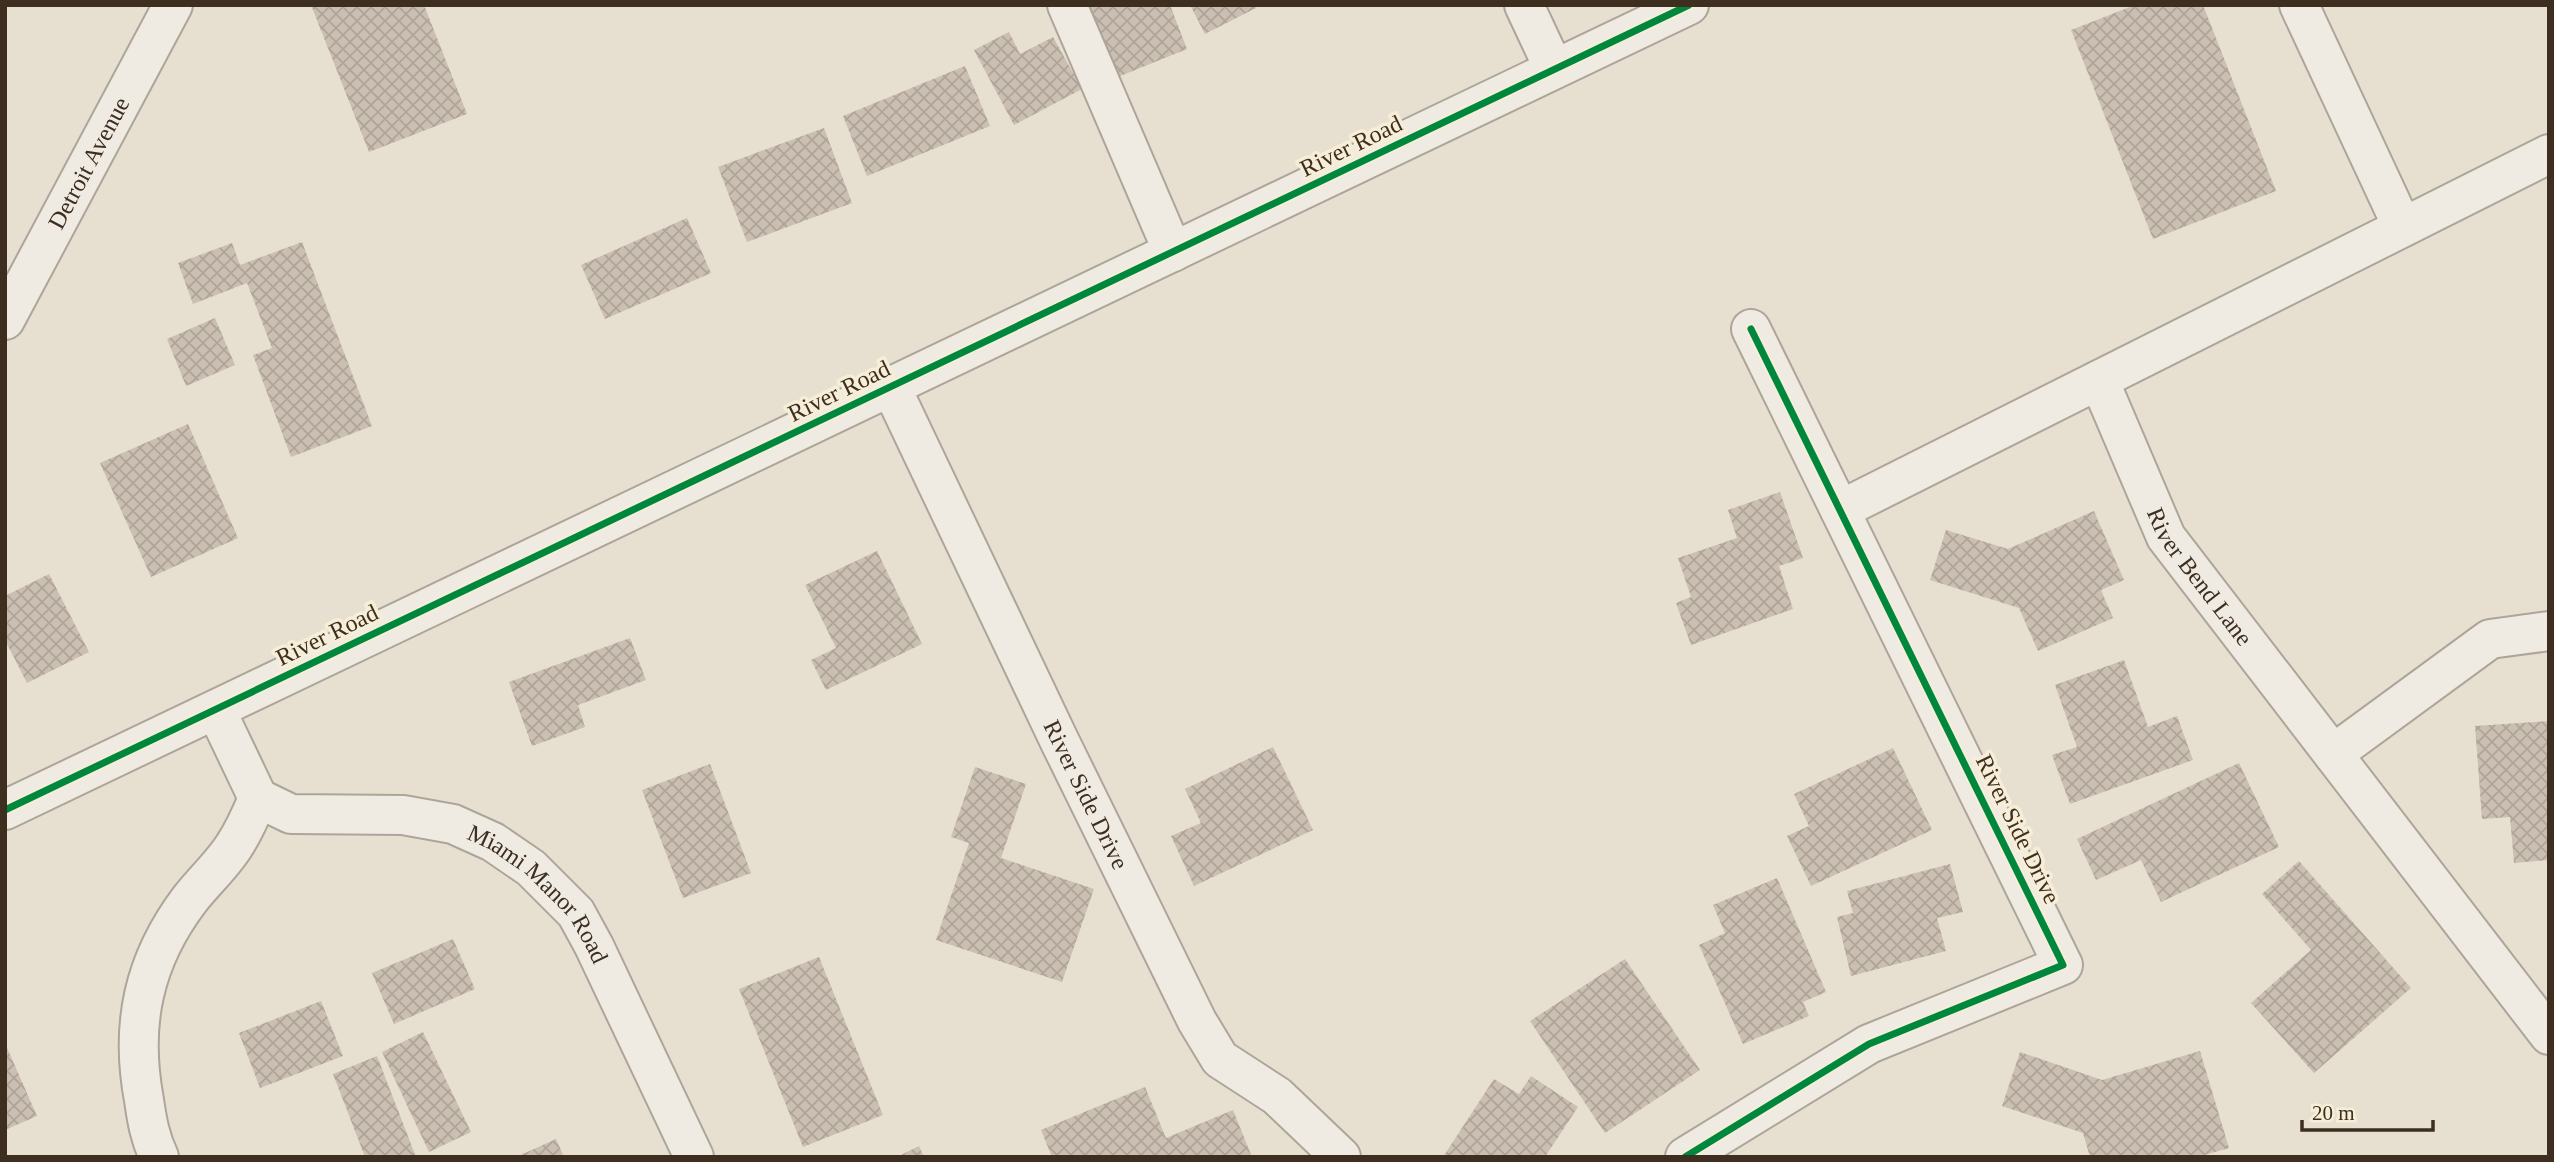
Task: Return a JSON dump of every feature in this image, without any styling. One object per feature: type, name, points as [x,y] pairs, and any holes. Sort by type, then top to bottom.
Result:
[{"type":"street","name":"Detroit Avenue","points":[[5,320],[173,5]]},
{"type":"street","points":[[1067,5],[1173,252]]},
{"type":"street","points":[[1524,5],[1554,69]]},
{"type":"street","name":"River Road","points":[[5,810],[1689,5]]},
{"type":"street","points":[[2299,5],[2402,226]]},
{"type":"street","points":[[1840,510],[2549,154]]},
{"type":"street","name":"River Side Drive","points":[[1685,1157],[1869,1044],[2063,965],[1751,329]]},
{"type":"street","name":"River Bend Lane","points":[[2099,380],[2166,537],[2549,1035]]},
{"type":"street","name":"River Side Drive","points":[[891,387],[1059,740],[1197,1021],[1220,1059],[1277,1096],[1341,1157]]},
{"type":"street","points":[[2333,754],[2490,639],[2549,631]]},
{"type":"street","points":[[159,1157],[150,1138],[138,1069],[140,1012],[145,985],[156,956],[174,922],[234,847],[258,798],[216,710]]},
{"type":"street","name":"Miami Manor Road","points":[[258,798],[291,814],[403,815],[453,824],[493,842],[531,868],[576,914],[594,946],[694,1157]]},
{"type":"building","points":[[311,5],[424,5],[467,114],[369,152]]},
{"type":"building","points":[[1096,5],[1170,5],[1187,49],[1113,79],[1086,9]]},
{"type":"building","points":[[1190,5],[1254,5],[1256,8],[1205,34]]},
{"type":"building","points":[[2135,5],[2203,5],[2276,191],[2153,239],[2071,30]]},
{"type":"building","points":[[1009,32],[1020,54],[1053,37],[1082,89],[1014,125],[974,50]]},
{"type":"building","points":[[965,66],[990,126],[867,176],[843,116]]},
{"type":"building","points":[[824,128],[852,203],[747,242],[718,167]]},
{"type":"building","points":[[687,218],[711,273],[605,319],[581,265]]},
{"type":"building","points":[[302,242],[372,426],[291,457],[253,355],[272,348],[247,283],[193,304],[178,263],[232,243],[240,265]]},
{"type":"building","points":[[215,318],[235,365],[186,386],[167,339]]},
{"type":"building","points":[[188,424],[238,538],[151,577],[100,463]]},
{"type":"building","points":[[1780,492],[1803,558],[1779,566],[1793,609],[1691,645],[1676,603],[1691,597],[1678,558],[1737,538],[1728,510]]},
{"type":"building","points":[[2094,511],[2124,580],[2101,590],[2113,618],[2038,651],[2019,608],[1930,580],[1946,530],[2008,549]]},
{"type":"building","points":[[877,551],[922,644],[826,690],[811,660],[836,648],[805,585]]},
{"type":"building","points":[[49,574],[89,652],[27,683],[5,640],[5,596]]},
{"type":"building","points":[[630,638],[646,680],[578,705],[585,727],[532,746],[509,682]]},
{"type":"building","points":[[2124,660],[2148,727],[2177,716],[2193,760],[2070,804],[2052,755],[2077,747],[2055,685]]},
{"type":"building","points":[[2549,721],[2549,860],[2514,863],[2510,817],[2482,819],[2475,726]]},
{"type":"building","points":[[1273,747],[1313,830],[1194,886],[1171,836],[1201,823],[1185,789]]},
{"type":"building","points":[[1893,748],[1932,830],[1811,886],[1787,836],[1809,826],[1794,794]]},
{"type":"building","points":[[2239,763],[2279,847],[2161,902],[2141,860],[2096,880],[2077,839]]},
{"type":"building","points":[[710,764],[751,873],[683,898],[642,790]]},
{"type":"building","points":[[975,767],[1026,784],[1001,858],[1094,889],[1062,982],[936,940],[969,843],[951,837]]},
{"type":"building","points":[[2299,861],[2411,988],[2314,1073],[2251,1003],[2311,950],[2262,894]]},
{"type":"building","points":[[1950,864],[1963,912],[1937,918],[1946,951],[1851,976],[1837,917],[1853,913],[1847,891]]},
{"type":"building","points":[[1777,878],[1826,992],[1803,1002],[1809,1016],[1743,1044],[1699,945],[1725,933],[1713,905]]},
{"type":"building","points":[[453,939],[475,989],[394,1024],[372,973]]},
{"type":"building","points":[[819,957],[883,1115],[803,1147],[739,989]]},
{"type":"building","points":[[1625,959],[1700,1070],[1605,1133],[1530,1021]]},
{"type":"building","points":[[321,1001],[343,1056],[260,1088],[239,1033]]},
{"type":"building","points":[[423,1032],[471,1132],[429,1152],[382,1052]]},
{"type":"building","points":[[5,1043],[37,1116],[5,1130]]},
{"type":"building","points":[[2200,1051],[2229,1148],[2198,1157],[2090,1157],[2083,1133],[2002,1106],[2020,1052],[2102,1080]]},
{"type":"building","points":[[377,1056],[416,1157],[365,1157],[333,1074]]},
{"type":"building","points":[[1531,1076],[1578,1107],[1545,1157],[1443,1157],[1494,1079],[1519,1094]]},
{"type":"building","points":[[1145,1087],[1166,1138],[1233,1110],[1252,1157],[1052,1157],[1041,1130]]},
{"type":"building","points":[[556,1139],[564,1157],[516,1157]]},
{"type":"building","points":[[919,1146],[924,1157],[897,1157]]},
{"type":"cycle path","points":[[5,810],[1689,5]]},
{"type":"cycle path","points":[[1685,1157],[1869,1044],[2063,965],[1751,329]]}]
